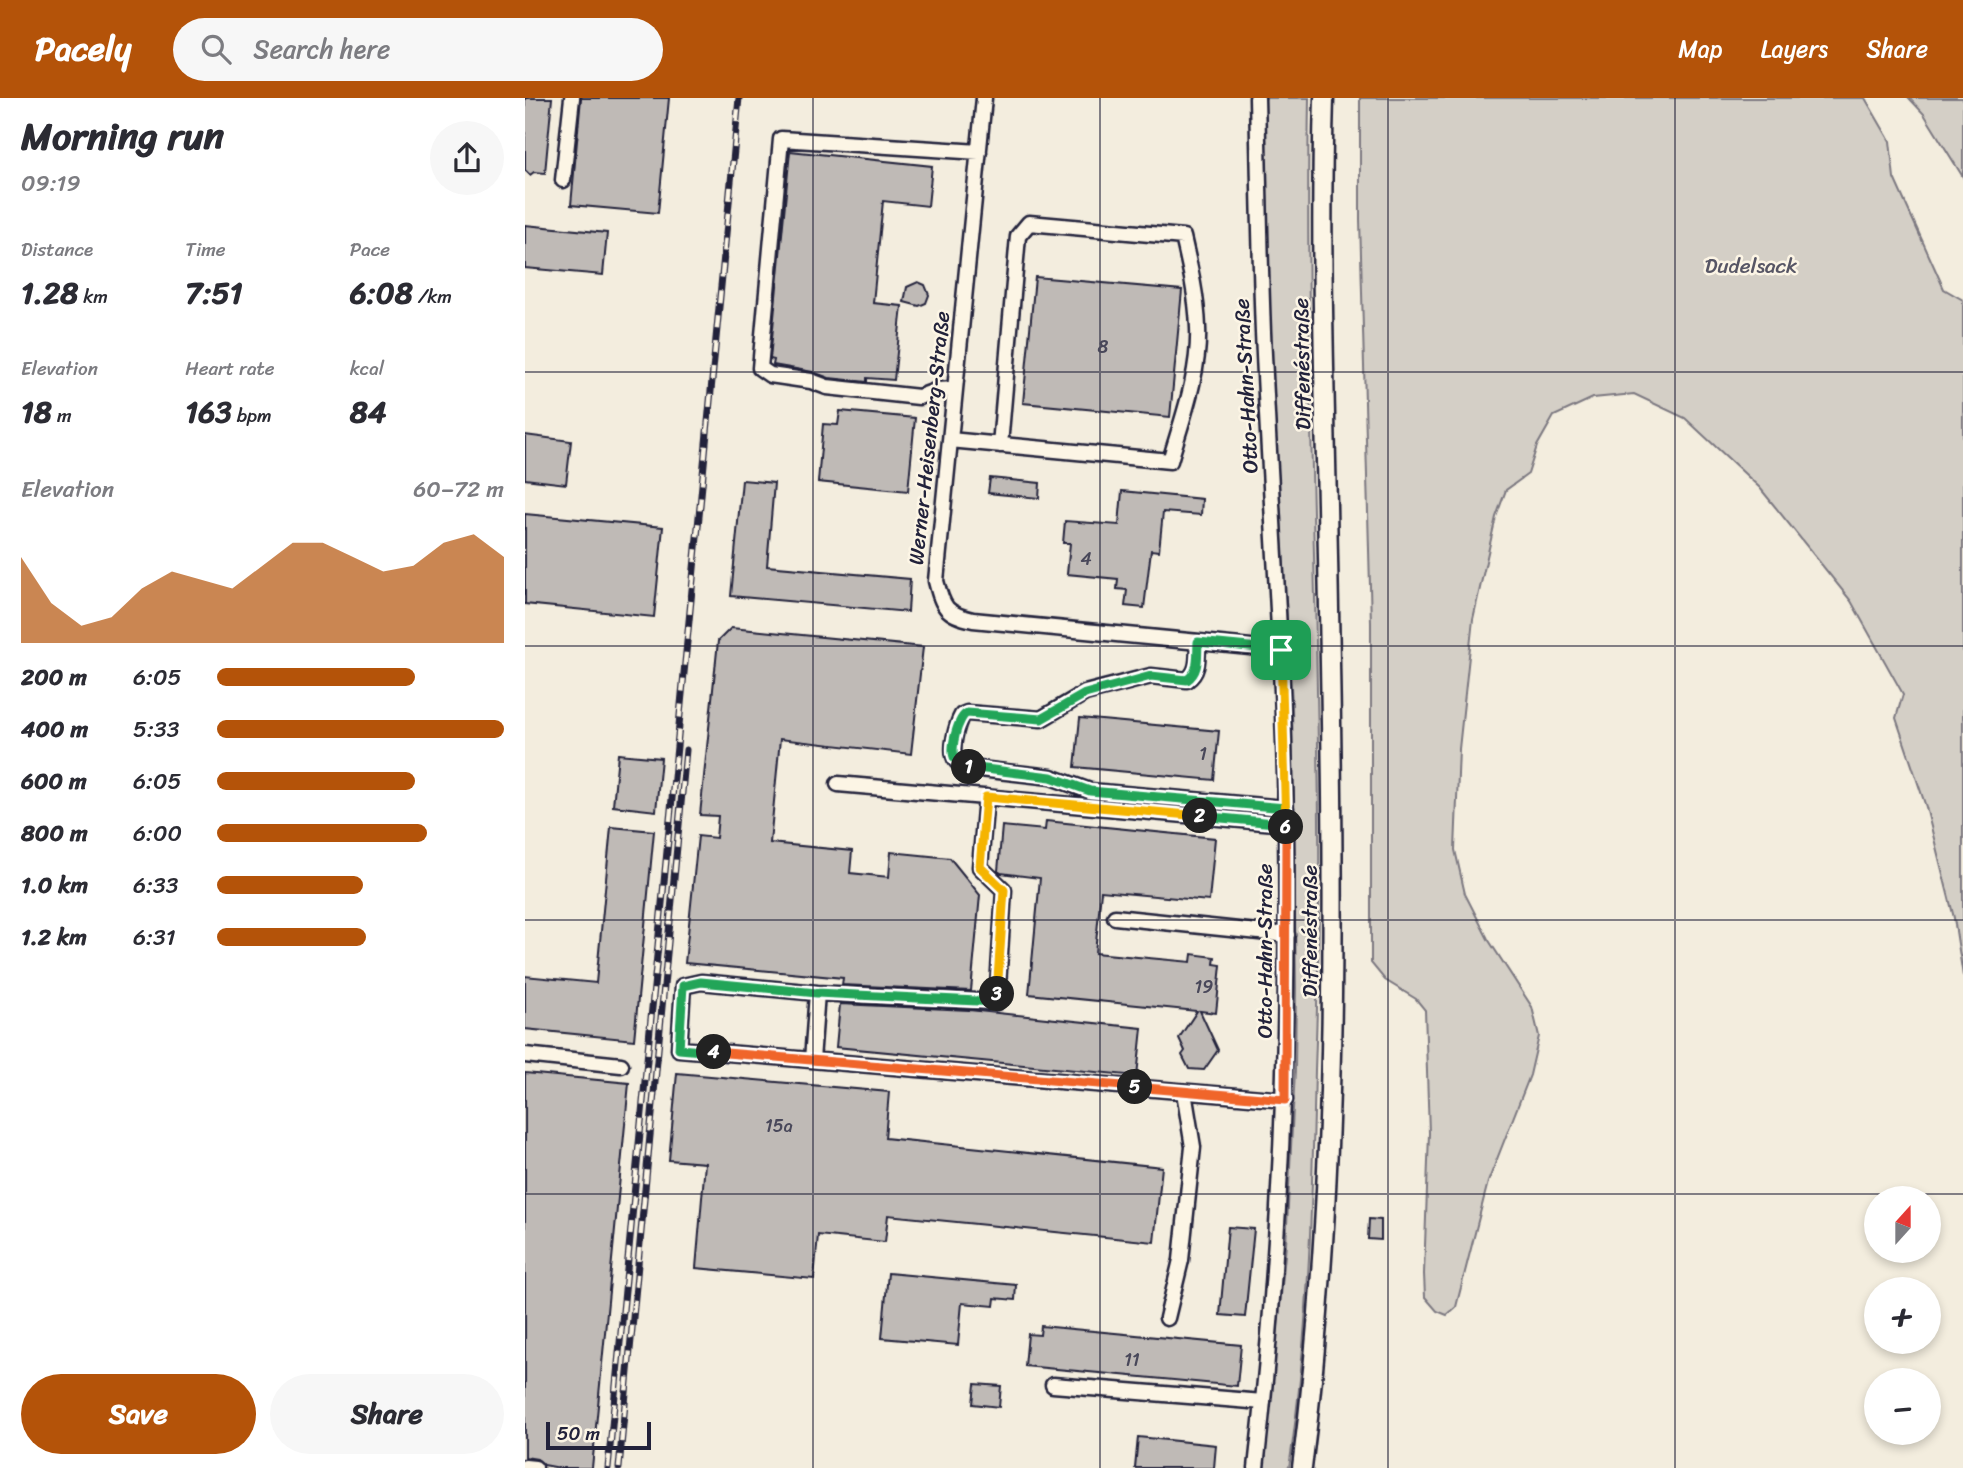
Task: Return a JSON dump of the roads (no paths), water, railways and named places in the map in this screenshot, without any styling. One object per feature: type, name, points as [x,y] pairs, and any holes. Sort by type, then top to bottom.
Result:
[{"type":"main road","name":"Diffenéstraße","points":[[1302,1468],[1319,1316],[1333,1008],[1332,749],[1323,279],[1324,98]]},
{"type":"street","points":[[563,180],[572,98]]},
{"type":"street","name":"Werner-Heisenberg-Straße","points":[[984,98],[936,581],[941,603],[953,616],[973,620],[1281,650]]},
{"type":"street","name":"Otto-Hahn-Straße","points":[[1256,1468],[1276,1254],[1285,1100],[1287,935],[1281,650],[1263,331],[1257,98]]},
{"type":"street","points":[[955,389],[938,390],[919,397],[827,387],[811,381],[769,375],[760,368],[766,285],[781,139],[979,152]]},
{"type":"street","points":[[950,440],[1170,461],[1192,385],[1199,331],[1194,282],[1183,237],[1029,223],[1018,236],[1000,444]]},
{"type":"street","points":[[1198,642],[1197,667],[1194,675],[1187,680],[1151,676],[1098,690],[1085,694],[1041,719],[967,713],[962,715],[957,727],[953,754],[955,759],[963,766],[971,768],[1051,777],[1090,791],[1286,808]]},
{"type":"street","points":[[838,784],[1286,824]]},
{"type":"street","points":[[986,797],[980,867],[1004,890],[997,1002],[817,993],[701,982],[683,986],[679,1049],[1285,1100]]},
{"type":"street","points":[[1115,917],[1287,935]]},
{"type":"street","points":[[812,1060],[817,993]]},
{"type":"street","points":[[525,1055],[621,1065]]},
{"type":"street","points":[[1167,1318],[1181,1261],[1193,1147],[1184,1091]]},
{"type":"street","points":[[1053,1385],[1263,1402]]},
{"type":"street","points":[[525,1467],[535,1468]]},
{"type":"railway","points":[[608,1468],[739,98]]},
{"type":"railway","points":[[619,1468],[686,750]]},
{"type":"park label","name":"Dudelsack","points":[[1751,266]]}]
